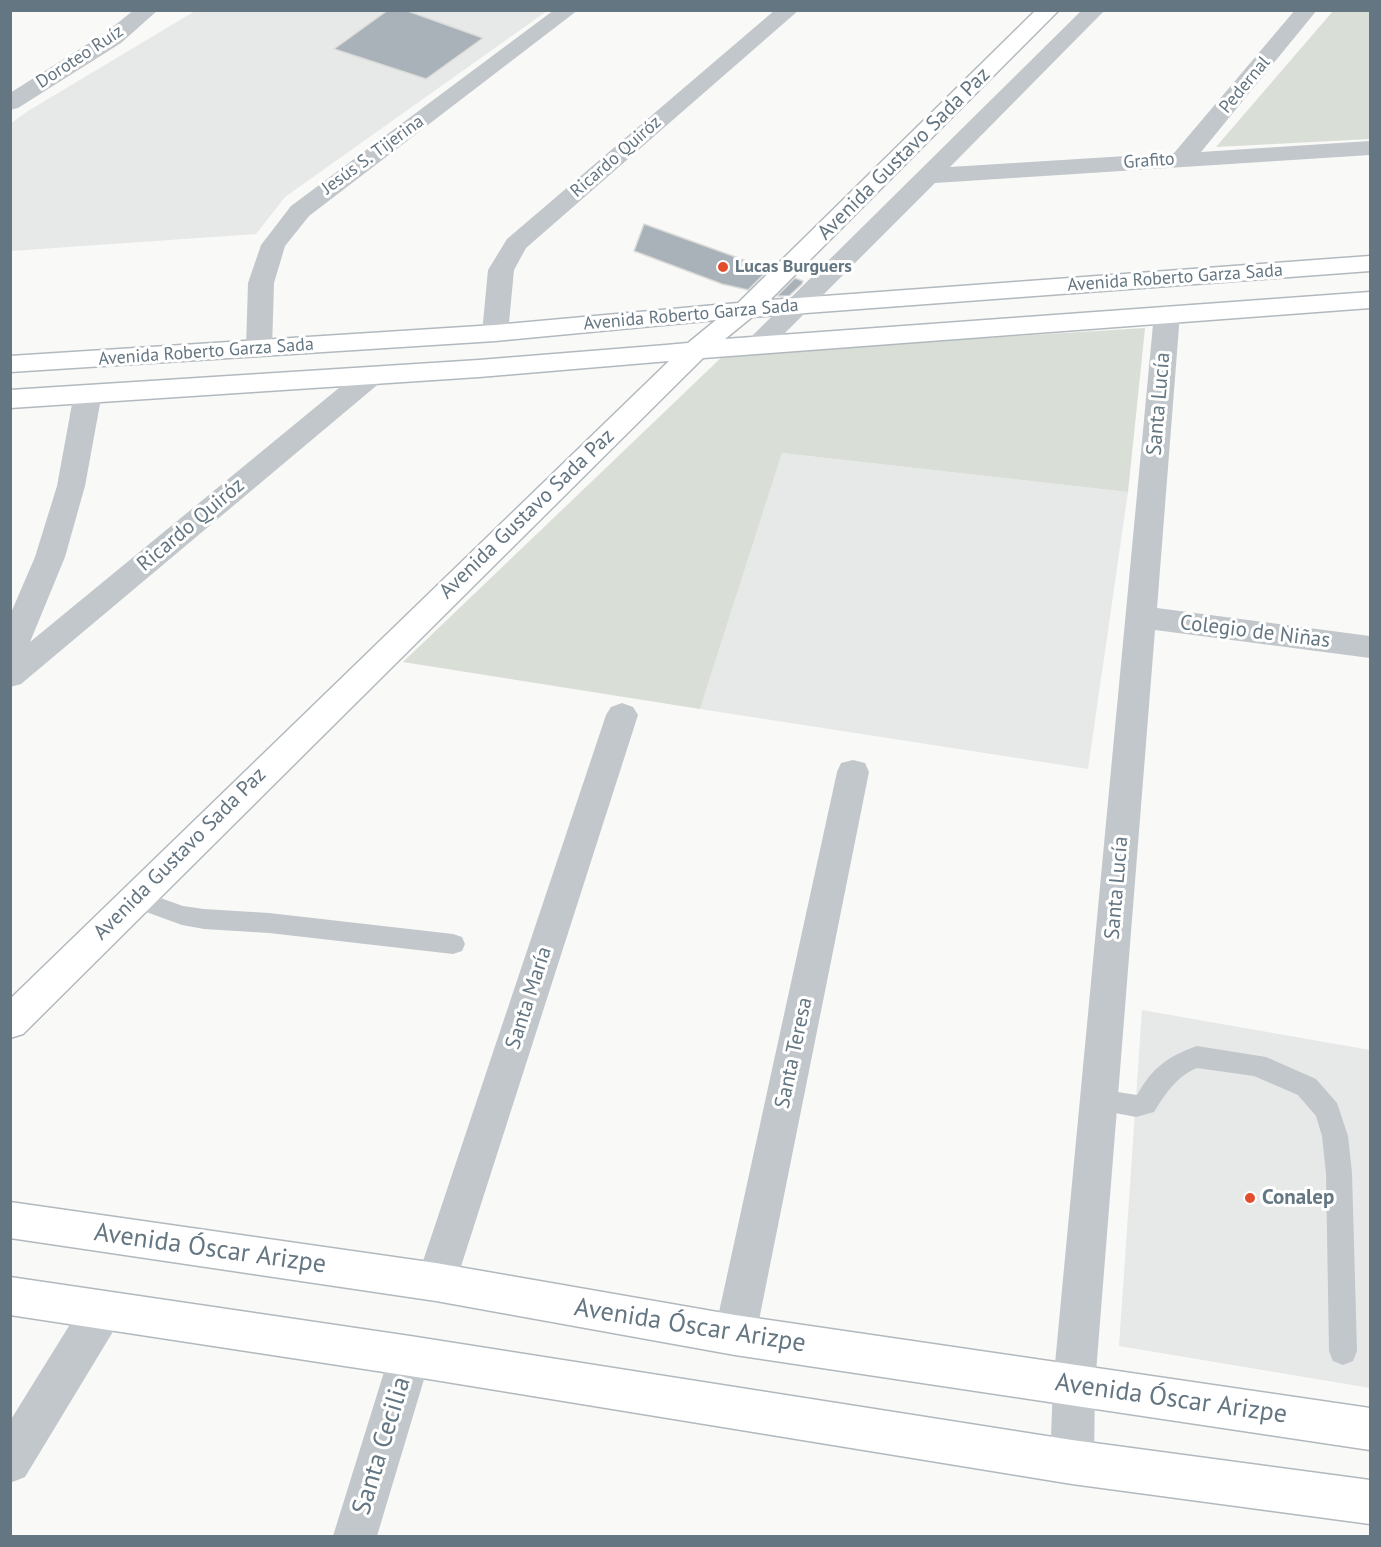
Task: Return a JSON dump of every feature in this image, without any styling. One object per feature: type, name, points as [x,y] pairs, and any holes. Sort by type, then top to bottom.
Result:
[{"type":"street","name":"Doroteo Ruíz","points":[[10,103],[112,38],[148,10]]},
{"type":"street","name":"Jesús S. Tijerina","points":[[259,349],[261,283],[273,245],[300,211],[568,10]]},
{"type":"street","name":"Ricardo Quiróz","points":[[495,333],[501,270],[516,244],[789,10]]},
{"type":"street","name":"Avenida Gustavo Sada Paz","points":[[759,344],[1095,10]]},
{"type":"street","name":"Pedernal","points":[[1182,159],[1307,10]]},
{"type":"street","name":"Avenida Gustavo Sada Paz","points":[[10,1023],[695,351],[745,310],[1041,12]]},
{"type":"street","name":"Grafito","points":[[927,176],[1371,148]]},
{"type":"street","name":"Avenida Roberto Garza Sada","points":[[10,364],[495,333],[797,305],[1371,264]]},
{"type":"street","name":"Avenida Roberto Garza Sada","points":[[10,399],[372,375],[695,351],[759,344],[1371,300]]},
{"type":"street","name":"Santa Lucía","points":[[1072,1462],[1074,1384],[1167,315]]},
{"type":"street","name":"Ricardo Quiróz","points":[[10,676],[372,375]]},
{"type":"street","points":[[10,653],[50,557],[68,496],[88,393]]},
{"type":"street","name":"Colegio de Niñas","points":[[1140,617],[1371,647]]},
{"type":"street","name":"Santa María","points":[[436,1282],[622,715]]},
{"type":"street","name":"Santa Teresa","points":[[735,1335],[853,772]]},
{"type":"street","name":"Avenida Óscar Arizpe","points":[[10,1220],[436,1282],[735,1335],[1371,1429]]},
{"type":"street","points":[[10,1296],[410,1356],[1072,1462],[1371,1502]]},
{"type":"street","points":[[10,1462],[102,1311]]},
{"type":"street","name":"Santa Cecilia","points":[[355,1536],[410,1356]]},
{"type":"lane","points":[[135,898],[182,915],[204,919],[269,923],[453,944]]},
{"type":"lane","points":[[1098,1100],[1136,1106],[1145,1104],[1158,1082],[1181,1063],[1197,1057],[1257,1065],[1307,1087],[1328,1111],[1335,1136],[1339,1173],[1343,1351]]},
{"type":"shaded area","points":[[195,11],[547,11],[285,197],[256,234],[11,251],[10,124]]},
{"type":"shaded area","points":[[1333,11],[1370,11],[1370,139],[1216,147]]},
{"type":"shaded area","points":[[1145,328],[1128,492],[782,453],[700,709],[403,662],[725,354]]},
{"type":"shaded area","points":[[782,453],[1128,492],[1088,769],[700,709]]},
{"type":"shaded area","name":"Conalep","points":[[1142,1010],[1370,1050],[1370,1388],[1119,1346]]},
{"type":"building","points":[[388,10],[405,10],[483,38],[426,79],[334,49]]},
{"type":"building","points":[[644,224],[769,269],[748,290],[722,284],[634,251]]},
{"type":"building","points":[[795,278],[803,281],[802,284],[789,296],[777,296]]},
{"type":"place","name":"Lucas Burguers","points":[[723,267]]},
{"type":"place","name":"Conalep","points":[[1250,1198]]}]
